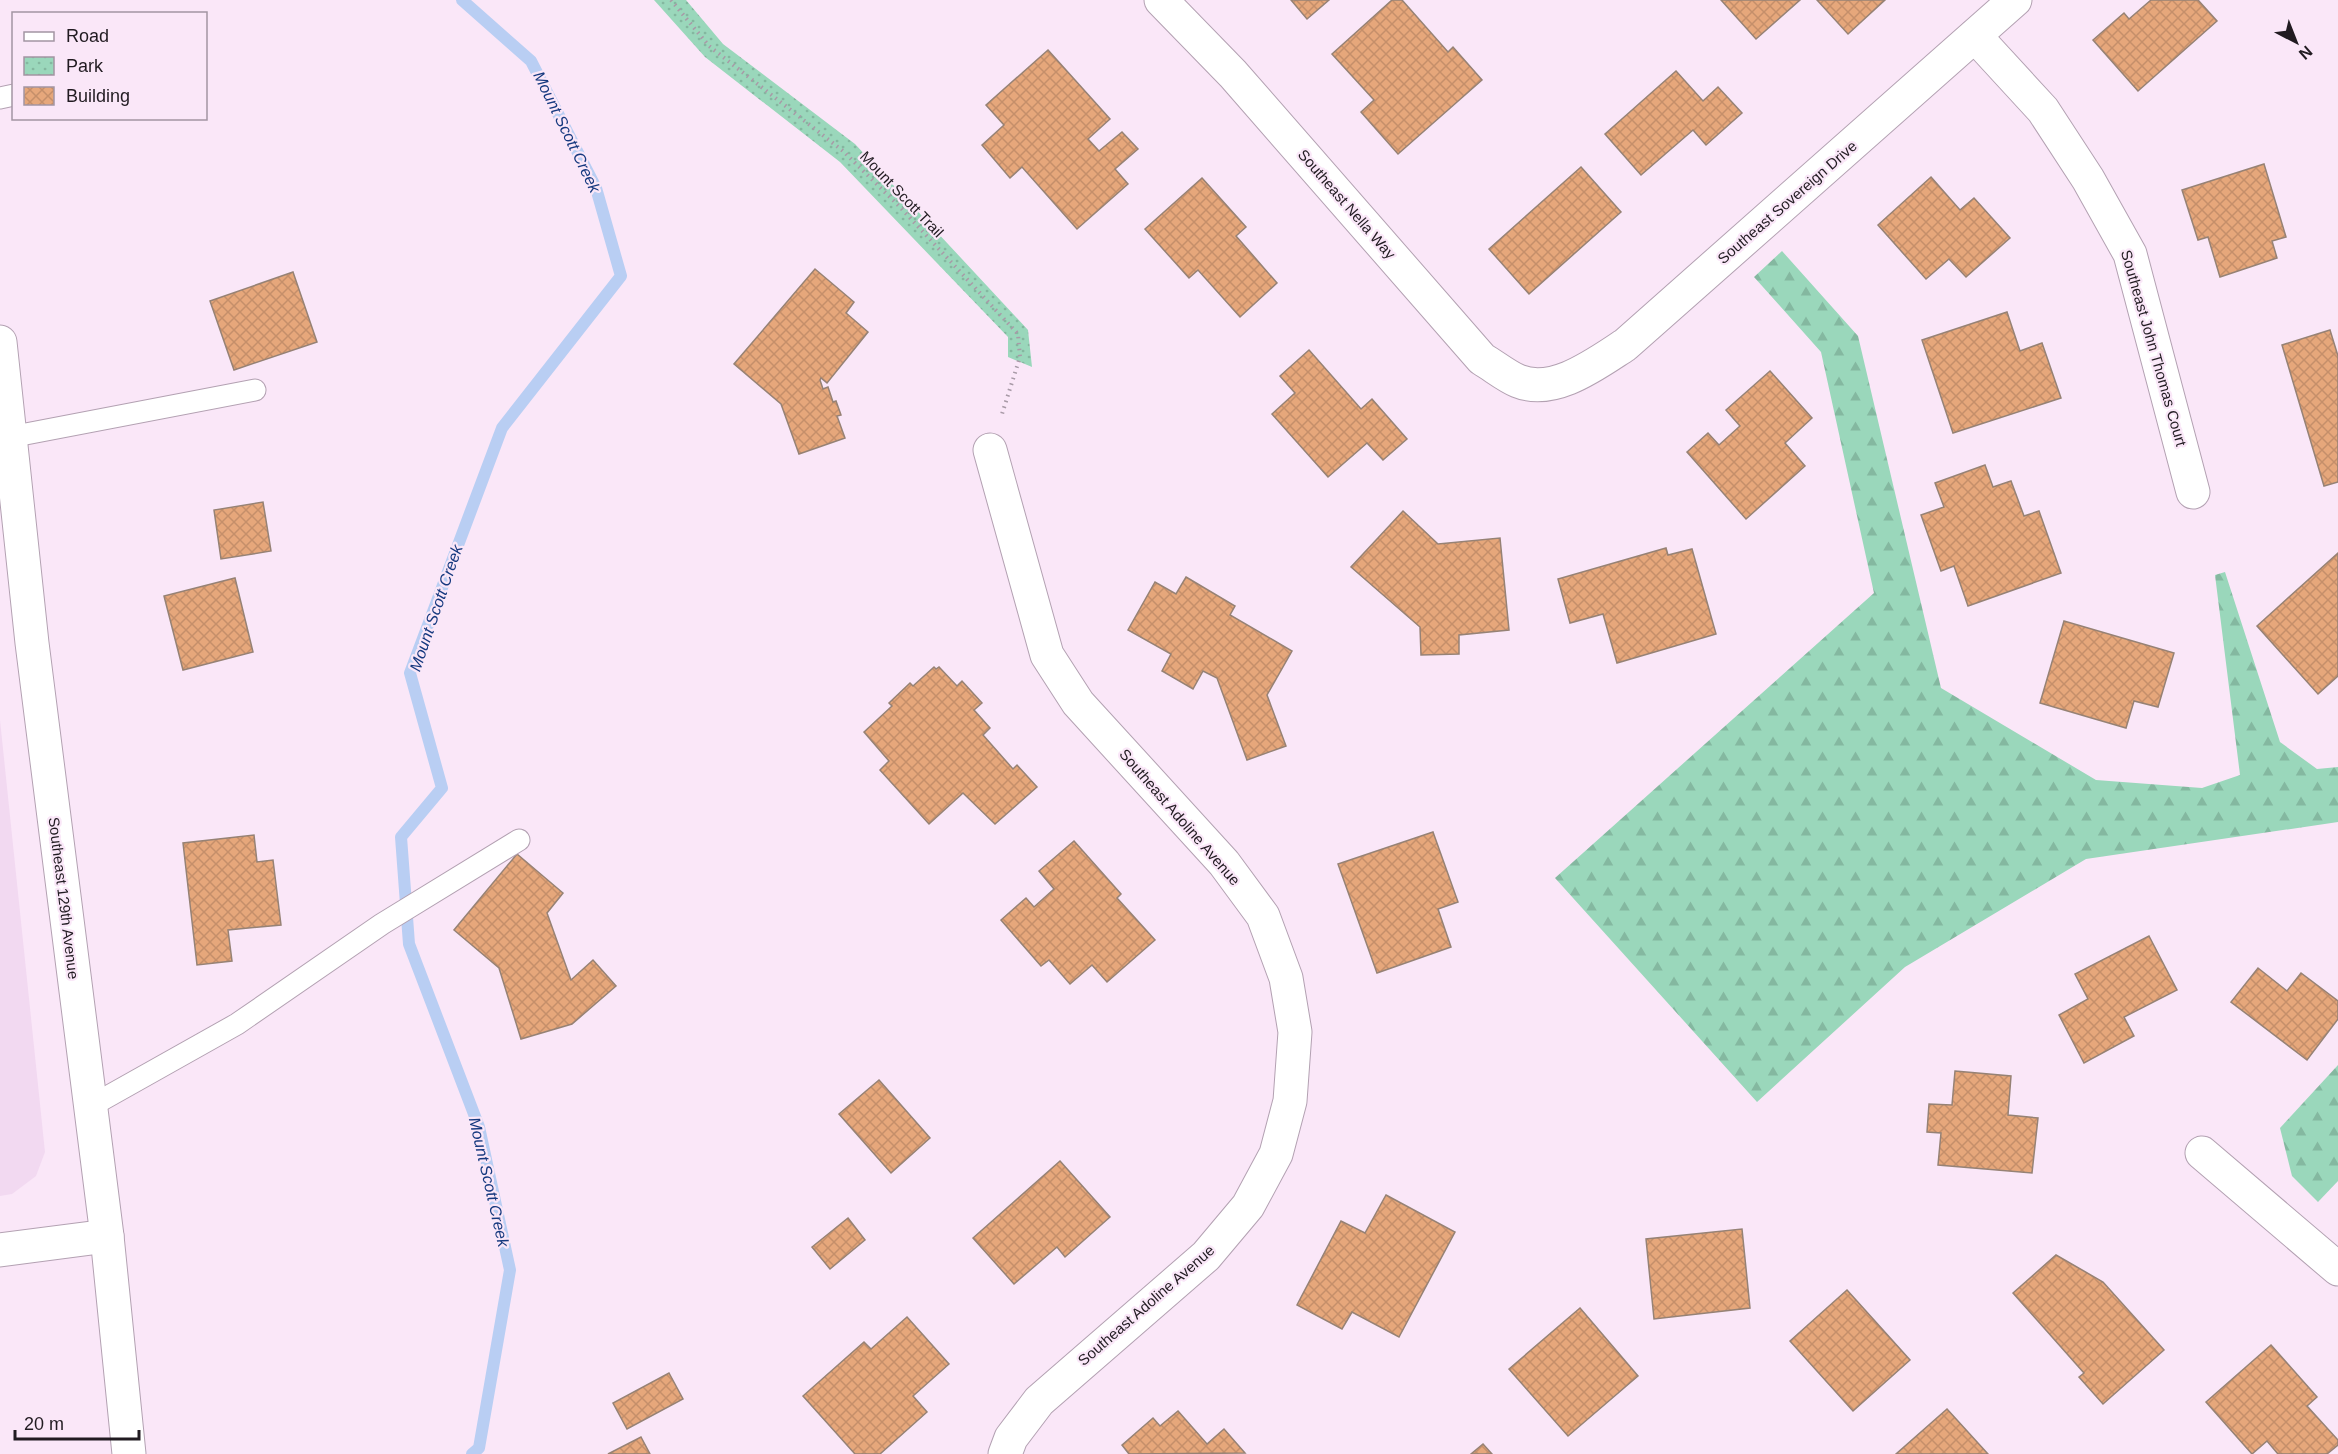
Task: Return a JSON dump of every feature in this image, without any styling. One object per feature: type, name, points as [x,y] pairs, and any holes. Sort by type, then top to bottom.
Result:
[{"type":"street","name":"Southeast Nella Way","points":[[1161,0],[1233,74],[1482,359],[1519,382],[1545,384]]},
{"type":"street","name":"Southeast Sovereign Drive","points":[[1545,384],[1581,373],[1625,345],[2015,0]]},
{"type":"street","name":"Southeast John Thomas Court","points":[[1976,36],[2043,110],[2088,178],[2130,254],[2193,492]]},
{"type":"street","name":"Southeast 129th Avenue","points":[[0,342],[32,643],[107,1236],[129,1454]]},
{"type":"street","name":"Southeast Adoline Avenue","points":[[990,450],[1047,655],[1078,703],[1224,863],[1263,916],[1286,978],[1295,1032],[1290,1101],[1276,1154],[1248,1206],[1206,1256],[1039,1401],[1011,1438],[1005,1454]]},
{"type":"street","points":[[2202,1153],[2338,1269]]},
{"type":"street","points":[[0,1250],[107,1236]]},
{"type":"lane","points":[[10,437],[255,390]]},
{"type":"lane","points":[[91,1106],[237,1024],[382,924],[519,840]]},
{"type":"path","name":"Mount Scott Trail","points":[[671,0],[709,46],[843,151],[899,206],[1018,334],[1020,357],[990,450]]},
{"type":"shaded area","points":[[0,720],[45,1152],[36,1176],[12,1194],[0,1196]]},
{"type":"green space","points":[[654,0],[686,0],[723,44],[855,144],[1028,330],[1032,367],[1008,357],[1008,337],[840,162],[705,57]]},
{"type":"green space","points":[[1782,251],[1858,336],[1941,688],[2096,780],[2202,788],[2240,775],[2215,575],[2225,572],[2280,742],[2317,769],[2338,767],[2338,822],[2086,859],[1905,967],[1757,1102],[1555,878],[1874,593],[1821,352],[1754,277]]},
{"type":"green space","points":[[2338,1065],[2338,1181],[2318,1202],[2292,1176],[2280,1128]]},
{"type":"building","points":[[1291,0],[1329,0],[1307,19]]},
{"type":"building","points":[[1392,0],[1402,0],[1448,52],[1453,47],[1482,80],[1398,154],[1361,112],[1374,100],[1332,54]]},
{"type":"building","points":[[1721,0],[1800,0],[1756,39]]},
{"type":"building","points":[[1817,0],[1885,0],[1848,34]]},
{"type":"building","points":[[2151,0],[2198,0],[2217,21],[2138,91],[2093,40],[2124,13],[2129,19]]},
{"type":"building","points":[[1048,50],[1110,119],[1088,139],[1099,151],[1122,132],[1138,149],[1115,169],[1128,184],[1077,229],[1022,167],[1010,178],[982,145],[1004,125],[986,105]]},
{"type":"building","points":[[1676,71],[1703,101],[1718,87],[1742,113],[1706,145],[1693,130],[1641,175],[1605,134]]},
{"type":"building","points":[[2264,164],[2286,237],[2272,241],[2277,258],[2220,277],[2208,237],[2198,240],[2182,190]]},
{"type":"building","points":[[1581,167],[1621,212],[1529,294],[1489,249]]},
{"type":"building","points":[[1931,177],[1960,210],[1974,198],[2010,238],[1966,277],[1949,259],[1926,279],[1878,225]]},
{"type":"building","points":[[1202,178],[1246,227],[1236,236],[1277,283],[1240,317],[1198,270],[1189,278],[1145,229]]},
{"type":"building","points":[[815,269],[854,302],[846,313],[868,332],[827,383],[821,378],[820,380],[823,389],[828,387],[833,402],[836,401],[841,415],[837,416],[845,438],[799,454],[781,404],[734,364]]},
{"type":"building","points":[[293,272],[317,342],[234,370],[210,301]]},
{"type":"building","points":[[2007,312],[2020,351],[2042,343],[2061,398],[1953,433],[1922,340]]},
{"type":"building","points":[[2330,330],[2338,356],[2338,482],[2324,486],[2282,345]]},
{"type":"building","points":[[1309,350],[1361,409],[1372,399],[1407,439],[1383,460],[1367,443],[1328,477],[1272,414],[1295,393],[1280,376]]},
{"type":"building","points":[[1770,371],[1812,418],[1785,443],[1805,466],[1746,519],[1687,452],[1708,433],[1719,445],[1740,426],[1726,410]]},
{"type":"building","points":[[1985,465],[1993,487],[2011,481],[2024,516],[2039,511],[2061,573],[1968,606],[1954,566],[1941,571],[1921,515],[1944,507],[1935,483]]},
{"type":"building","points":[[263,502],[271,551],[221,559],[214,510]]},
{"type":"building","points":[[1403,511],[1438,544],[1500,538],[1509,630],[1459,635],[1459,654],[1421,655],[1420,627],[1351,567]]},
{"type":"building","points":[[1666,548],[1668,555],[1692,549],[1716,634],[1617,663],[1603,614],[1570,623],[1558,579]]},
{"type":"building","points":[[2338,553],[2338,676],[2318,694],[2257,626]]},
{"type":"building","points":[[1186,577],[1235,606],[1230,615],[1292,651],[1267,695],[1286,746],[1247,760],[1217,678],[1203,671],[1193,689],[1162,671],[1171,654],[1128,630],[1155,582],[1176,594]]},
{"type":"building","points":[[235,578],[253,652],[183,670],[164,596]]},
{"type":"building","points":[[2064,621],[2174,653],[2158,707],[2134,701],[2126,728],[2040,703]]},
{"type":"building","points":[[934,667],[936,669],[939,667],[957,686],[962,681],[982,703],[974,710],[990,728],[983,735],[1013,769],[1017,765],[1037,787],[995,824],[963,793],[929,824],[880,770],[889,761],[864,732],[892,706],[889,703],[910,683],[913,686]]},
{"type":"building","points":[[1433,832],[1458,902],[1438,909],[1451,947],[1377,973],[1338,864]]},
{"type":"building","points":[[254,835],[257,862],[273,860],[281,925],[228,930],[232,961],[197,965],[183,843]]},
{"type":"building","points":[[1074,841],[1121,894],[1117,898],[1155,940],[1107,982],[1092,965],[1070,984],[1049,960],[1041,966],[1001,920],[1026,898],[1034,907],[1054,889],[1039,871]]},
{"type":"building","points":[[517,854],[563,893],[547,913],[571,980],[593,960],[616,986],[572,1024],[521,1039],[499,968],[454,930]]},
{"type":"building","points":[[2149,936],[2177,990],[2124,1017],[2134,1036],[2084,1063],[2059,1015],[2088,999],[2075,974]]},
{"type":"building","points":[[2258,968],[2287,991],[2301,973],[2338,1001],[2338,1019],[2307,1060],[2231,1002]]},
{"type":"building","points":[[1955,1071],[2011,1076],[2008,1115],[2038,1118],[2032,1173],[1938,1165],[1941,1133],[1927,1132],[1929,1104],[1952,1105]]},
{"type":"building","points":[[879,1080],[930,1138],[891,1173],[839,1114]]},
{"type":"building","points":[[1060,1161],[1110,1217],[1065,1257],[1057,1247],[1014,1284],[973,1238]]},
{"type":"building","points":[[1386,1195],[1455,1232],[1399,1337],[1352,1312],[1342,1329],[1297,1305],[1341,1221],[1365,1233]]},
{"type":"building","points":[[848,1218],[865,1240],[830,1269],[812,1247]]},
{"type":"building","points":[[1742,1229],[1750,1308],[1654,1319],[1646,1239]]},
{"type":"building","points":[[2056,1255],[2103,1282],[2164,1350],[2103,1404],[2079,1377],[2084,1373],[2013,1293]]},
{"type":"building","points":[[1847,1290],[1910,1360],[1853,1411],[1790,1341]]},
{"type":"building","points":[[1580,1308],[1638,1376],[1568,1436],[1509,1369]]},
{"type":"building","points":[[907,1317],[949,1364],[913,1396],[927,1412],[880,1454],[855,1454],[803,1396],[864,1342],[871,1349]]},
{"type":"building","points":[[2271,1345],[2317,1397],[2307,1406],[2338,1440],[2338,1445],[2327,1454],[2278,1454],[2267,1441],[2252,1454],[2206,1402]]},
{"type":"building","points":[[669,1373],[683,1399],[627,1429],[613,1403]]},
{"type":"building","points":[[1947,1409],[1988,1454],[1896,1454]]},
{"type":"building","points":[[1178,1411],[1207,1444],[1224,1429],[1245,1453],[1129,1454],[1122,1445],[1153,1418],[1160,1426]]},
{"type":"building","points":[[641,1437],[650,1454],[608,1454]]},
{"type":"building","points":[[1483,1444],[1492,1454],[1471,1454]]},
{"type":"waterway","name":"Mount Scott Creek","points":[[462,0],[531,61],[596,188],[621,276],[502,428],[410,673],[442,788],[401,837],[409,944],[479,1127],[510,1270],[479,1448],[472,1454]]}]
